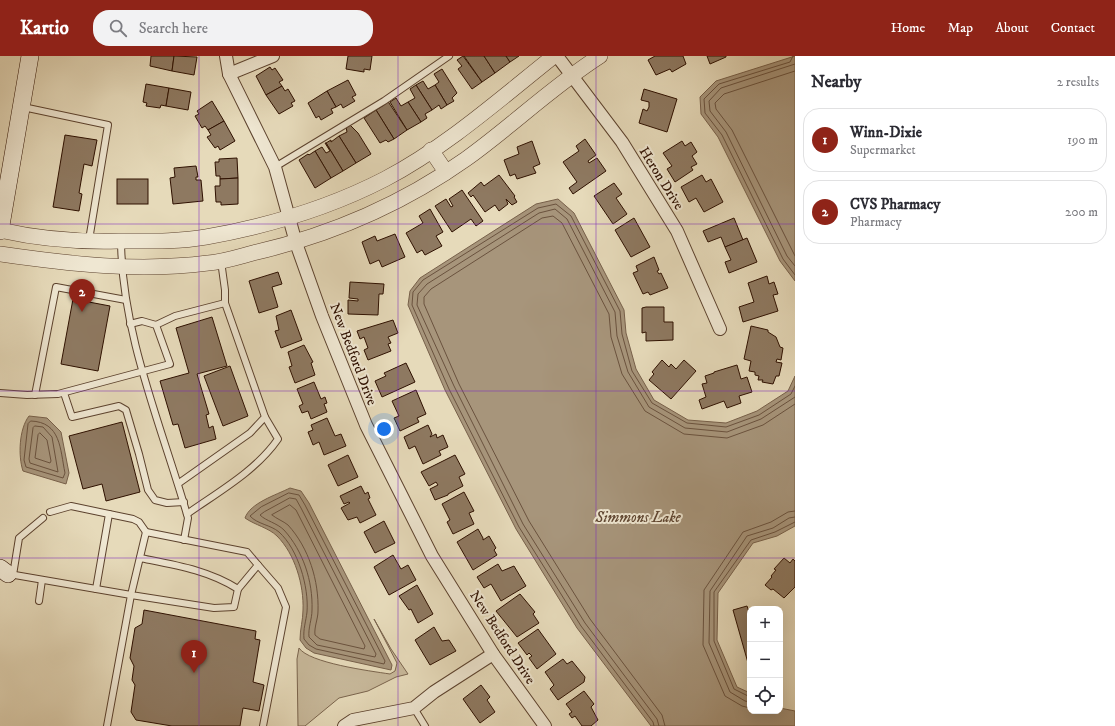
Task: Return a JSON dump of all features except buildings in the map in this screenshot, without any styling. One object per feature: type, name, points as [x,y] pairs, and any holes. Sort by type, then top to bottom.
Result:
[{"type":"main road","points":[[0,230],[30,56]]},
{"type":"street","name":"New Bedford Drive","points":[[226,56],[230,74],[275,167],[296,243],[322,316],[366,425],[432,556],[493,654],[545,726]]},
{"type":"street","points":[[230,74],[273,56]]},
{"type":"street","points":[[0,230],[22,235],[89,242],[121,241],[205,237],[289,218],[347,197],[386,178],[451,137],[556,56]]},
{"type":"street","name":"Heron Drive","points":[[556,56],[622,142],[677,231],[720,329]]},
{"type":"street","points":[[0,254],[101,266],[208,264],[296,243],[348,225],[398,202],[466,159],[572,75],[600,56]]},
{"type":"street","points":[[431,150],[446,172]]},
{"type":"street","points":[[344,726],[353,720],[414,708],[434,692],[493,654]]},
{"type":"lane","points":[[275,167],[384,100],[449,56]]},
{"type":"lane","points":[[22,106],[108,125],[89,242]]},
{"type":"lane","points":[[121,241],[121,265],[130,324],[143,372],[188,518],[184,540]]},
{"type":"lane","points":[[187,514],[236,479],[269,452],[278,439],[265,417],[225,303],[225,290],[221,261]]},
{"type":"lane","points":[[35,395],[56,287],[126,300]]},
{"type":"lane","points":[[130,324],[142,321],[156,324],[175,316],[225,303]]},
{"type":"lane","points":[[0,393],[35,395],[64,393],[170,364],[156,324]]},
{"type":"lane","points":[[64,393],[72,417],[118,406],[126,410],[148,490],[155,500],[167,503],[184,502]]},
{"type":"lane","points":[[178,482],[250,433],[265,417]]},
{"type":"lane","points":[[50,512],[71,506],[133,519],[139,522],[146,532],[247,552],[278,588],[286,607],[263,726]]},
{"type":"lane","points":[[96,589],[109,514]]},
{"type":"lane","points":[[43,518],[19,538],[5,572],[42,580],[131,595],[214,608],[234,608],[238,590],[258,565]]},
{"type":"lane","points":[[107,726],[131,595],[146,532]]},
{"type":"lane","points":[[140,558],[180,566],[212,575],[238,590]]},
{"type":"lane","points":[[39,601],[42,580]]},
{"type":"lane","points":[[414,708],[424,726]]},
{"type":"shaded area","points":[[374,619],[391,649],[408,674],[396,677],[368,691],[339,698],[305,726],[298,726],[297,659],[299,648],[315,658],[341,666],[390,674],[395,671],[397,663]]},
{"type":"water","points":[[795,56],[795,281],[780,261],[718,137],[701,114],[700,97],[716,81]]},
{"type":"water","name":"Simmons Lake","points":[[558,199],[574,213],[624,310],[626,333],[636,369],[654,400],[688,420],[726,423],[757,411],[788,391],[795,376],[795,526],[777,536],[753,543],[718,593],[717,640],[737,687],[747,692],[747,714],[783,714],[783,709],[795,711],[795,726],[651,726],[577,628],[516,529],[445,390],[408,305],[410,291],[420,278],[536,204]]},
{"type":"water","points":[[29,416],[47,418],[61,432],[69,473],[66,484],[23,471],[20,458],[20,443],[23,428]]},
{"type":"water","points":[[290,488],[301,491],[309,503],[392,665],[391,670],[314,653],[306,648],[300,640],[303,614],[302,590],[297,570],[289,552],[277,536],[245,518],[252,508],[258,504]]},
{"type":"place","name":"CVS Pharmacy","points":[[82,312]]},
{"type":"place","name":"Winn-Dixie","points":[[194,673]]}]
